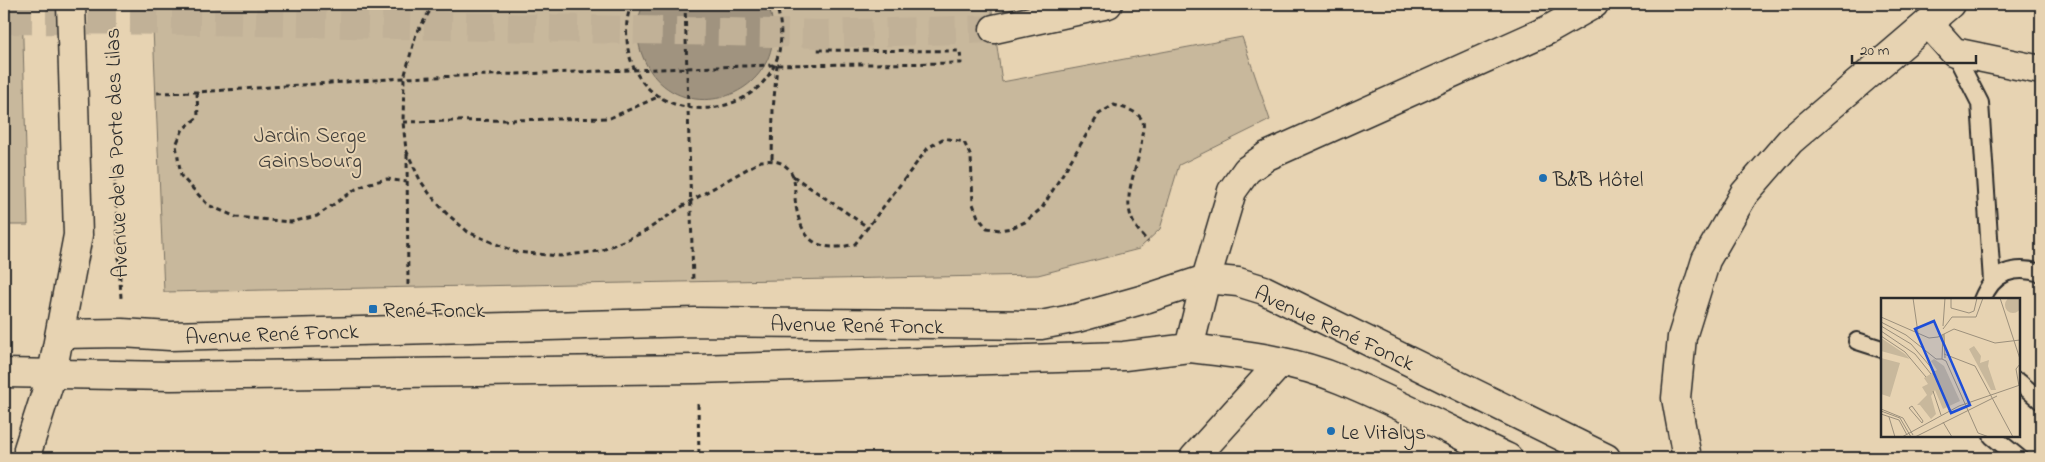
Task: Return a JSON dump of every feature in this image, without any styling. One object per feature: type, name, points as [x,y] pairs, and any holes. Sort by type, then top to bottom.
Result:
[{"type":"main road","points":[[28,458],[28,449],[52,374],[78,235],[71,4]]},
{"type":"main road","points":[[994,29],[1108,4]]},
{"type":"main road","points":[[1189,348],[1206,279],[1232,191],[1247,170],[1267,156],[1548,30],[1594,4]]},
{"type":"main road","points":[[1687,458],[1676,398],[1682,337],[1706,260],[1744,194],[1790,141],[1950,4]]},
{"type":"main road","points":[[1928,23],[1954,52],[2041,70]]},
{"type":"main road","name":"Avenue René Fonck","points":[[60,334],[122,333],[170,336],[696,322],[1041,325],[1077,318],[1206,279],[1238,282],[1264,290],[1606,458]]},
{"type":"main road","name":"Avenue René Fonck","points":[[4,373],[171,376],[697,369],[1124,356],[1189,348],[1237,353],[1281,362],[1341,379],[1508,458]]},
{"type":"main road","points":[[1194,458],[1281,362]]},
{"type":"lane","points":[[1954,52],[1980,103],[1992,281],[1983,298]]},
{"type":"lane","points":[[1992,281],[2019,269],[2041,273]]},
{"type":"lane","points":[[1857,341],[1881,349]]},
{"type":"lane","points":[[2020,383],[2041,401]]},
{"type":"lane","points":[[1993,437],[2019,458]]},
{"type":"path","points":[[408,287],[407,182],[403,122],[404,78],[416,34],[434,4]]},
{"type":"path","points":[[632,4],[626,22],[626,38],[636,71],[650,88],[672,102],[688,108],[714,109],[729,105],[743,99],[755,90],[775,65]]},
{"type":"path","points":[[685,4],[689,202],[693,281]]},
{"type":"path","points":[[772,159],[775,65],[781,35],[780,18],[776,4]]},
{"type":"path","points":[[157,93],[404,78],[687,70],[775,65],[961,62],[960,51],[814,50]]},
{"type":"path","points":[[197,92],[198,117],[183,129],[176,144],[181,176],[208,205],[236,217],[291,222],[317,216],[356,189],[370,182],[387,179],[407,182]]},
{"type":"path","points":[[403,122],[610,118],[660,96]]},
{"type":"path","points":[[793,176],[796,207],[801,227],[808,238],[818,245],[838,248],[855,244],[928,148],[944,138],[964,142],[971,158],[973,204],[978,217],[987,228],[1000,230],[1011,228],[1025,222],[1042,208],[1100,114],[1114,105],[1128,109],[1143,122],[1142,146],[1130,192],[1130,213],[1138,230],[1148,242]]},
{"type":"path","points":[[406,150],[420,180],[446,213],[468,232],[515,252],[560,256],[600,251],[644,232],[689,202],[761,161],[772,159],[785,165],[793,176],[869,228]]},
{"type":"path","name":"Avenue de la Porte des Lilas","points":[[114,162],[121,302]]},
{"type":"path","points":[[698,398],[699,458]]},
{"type":"green space","points":[[4,4],[22,4],[28,225],[4,225]]},
{"type":"green space","name":"Jardin Serge Gainsbourg","points":[[152,4],[991,4],[1002,82],[1242,37],[1270,120],[1179,165],[1160,229],[1139,249],[1038,275],[164,292]]},
{"type":"shaded area","points":[[644,4],[768,4],[773,36],[766,63],[750,83],[728,96],[703,100],[678,94],[656,79],[641,52],[638,28],[639,15]]},
{"type":"tunnel","points":[[4,20],[207,21],[822,34],[994,29]]},
{"type":"place","name":"B&B Hôtel","points":[[1543,178]]},
{"type":"place","name":"René Fonck","points":[[373,309]]},
{"type":"place","name":"Le Vitalys","points":[[1331,431]]}]
